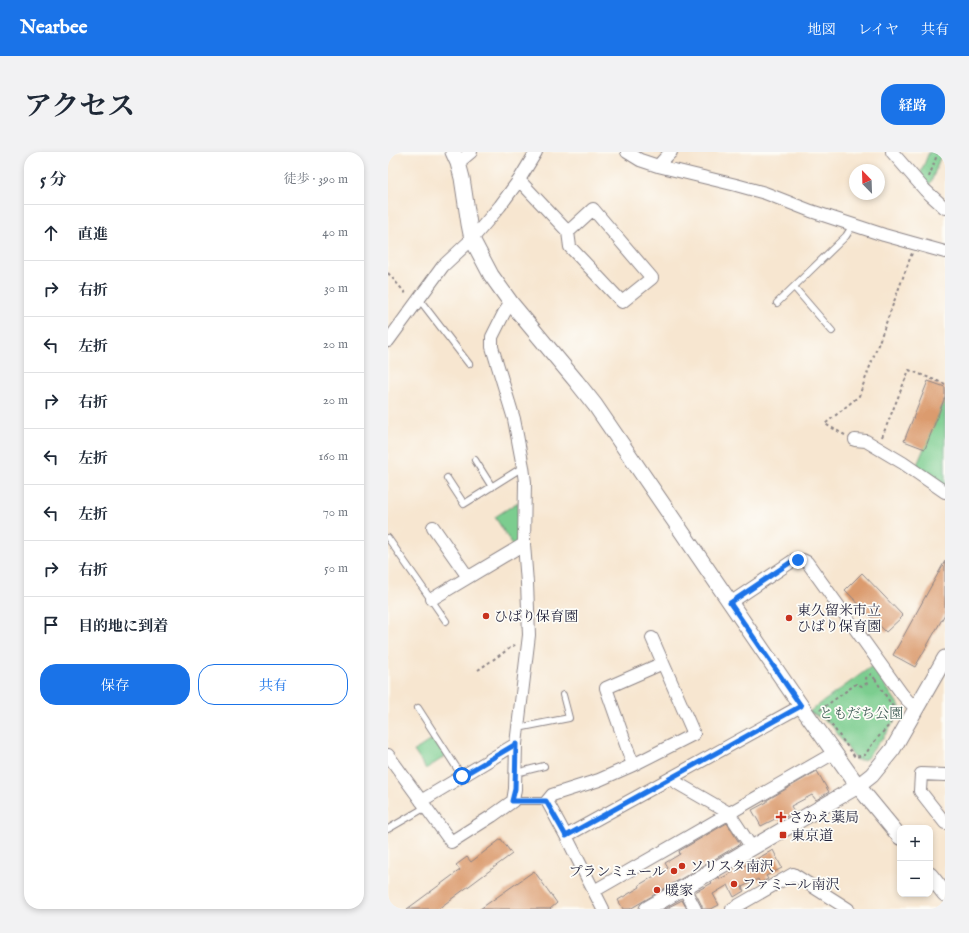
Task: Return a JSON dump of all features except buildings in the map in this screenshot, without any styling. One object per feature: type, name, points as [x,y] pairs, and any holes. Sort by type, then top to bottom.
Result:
[{"type":"street","points":[[471,152],[456,157],[462,178],[472,239],[491,275],[510,303],[595,405],[801,706],[858,786],[897,833]]},
{"type":"street","points":[[388,341],[444,266],[472,239],[500,206],[519,180],[536,152]]},
{"type":"street","points":[[627,152],[640,160],[658,166],[764,193],[853,225],[945,252]]},
{"type":"street","points":[[658,166],[666,156],[672,152]]},
{"type":"street","points":[[892,152],[925,190],[945,208]]},
{"type":"street","points":[[519,180],[568,232],[570,247],[622,302],[652,278],[593,209],[568,232]]},
{"type":"street","points":[[388,756],[451,842],[492,816],[512,801],[515,789],[516,744],[529,635],[524,544],[524,482],[523,467],[514,419],[492,347],[492,337],[510,303]]},
{"type":"street","points":[[855,440],[866,441],[904,462],[945,492]]},
{"type":"street","points":[[433,527],[468,577]]},
{"type":"street","points":[[432,599],[524,544]]},
{"type":"street","points":[[730,603],[794,560],[803,560],[807,562],[902,694],[908,702],[916,708]]},
{"type":"street","points":[[603,909],[566,836],[546,801],[552,795],[600,780],[694,734],[652,638]]},
{"type":"street","points":[[647,909],[858,786],[872,775],[893,749],[945,658]]},
{"type":"street","points":[[633,765],[606,688],[663,662]]},
{"type":"street","points":[[566,836],[801,706]]},
{"type":"street","points":[[424,804],[462,776],[516,744]]},
{"type":"street","points":[[594,891],[834,752]]},
{"type":"street","points":[[945,775],[921,774],[920,791],[945,823]]},
{"type":"street","points":[[670,779],[729,813],[752,848]]},
{"type":"street","points":[[732,909],[793,874],[848,909]]},
{"type":"street","points":[[933,879],[945,894]]},
{"type":"street","points":[[684,888],[695,909]]},
{"type":"lane","points":[[777,303],[846,236],[853,225]]},
{"type":"lane","points":[[794,287],[832,331]]},
{"type":"lane","points":[[417,302],[469,364]]},
{"type":"lane","points":[[475,460],[492,487]]},
{"type":"lane","points":[[447,478],[464,504],[523,467]]},
{"type":"lane","points":[[388,538],[446,621]]},
{"type":"lane","points":[[518,728],[569,718],[563,695]]},
{"type":"lane","points":[[418,708],[462,776]]},
{"type":"lane","points":[[516,773],[544,766]]},
{"type":"lane","points":[[512,801],[546,801]]},
{"type":"lane","points":[[388,829],[424,804]]},
{"type":"path","points":[[925,190],[938,152]]},
{"type":"path","points":[[855,440],[825,424],[859,396],[916,244]]},
{"type":"path","points":[[388,273],[417,302]]},
{"type":"path","points":[[878,448],[909,370],[945,384]]},
{"type":"path","points":[[478,670],[529,635]]},
{"type":"path","points":[[875,679],[886,672]]},
{"type":"path","points":[[820,710],[856,684],[862,686],[867,683],[866,678],[872,674],[896,713],[892,723],[873,743],[865,755],[855,757],[825,716]]},
{"type":"green space","points":[[929,152],[942,152],[932,180],[926,190],[918,180]]},
{"type":"green space","points":[[945,400],[945,488],[916,467]]},
{"type":"green space","points":[[518,502],[519,543],[513,546],[495,517]]},
{"type":"green space","name":"ともだち公園","points":[[872,666],[900,707],[898,714],[890,728],[867,758],[863,760],[856,760],[830,723],[809,712]]},
{"type":"green space","points":[[434,738],[446,756],[426,769],[414,751]]},
{"type":"place","name":"ひばり保育園","points":[[486,616]]},
{"type":"place","name":"東久留米市立 ひばり保育園","points":[[789,618]]},
{"type":"place","name":"さかえ薬局","points":[[781,817]]},
{"type":"place","name":"東京道","points":[[783,835]]},
{"type":"place","name":"ソリスタ南沢","points":[[682,866]]},
{"type":"place","name":"プランミュール","points":[[674,871]]},
{"type":"place","name":"ファミール南沢","points":[[734,884]]},
{"type":"place","name":"暖家","points":[[657,890]]},
{"type":"route","points":[[462,776],[516,744],[515,789],[512,801],[546,801],[566,836],[801,706],[730,603],[794,560],[798,560]]}]
